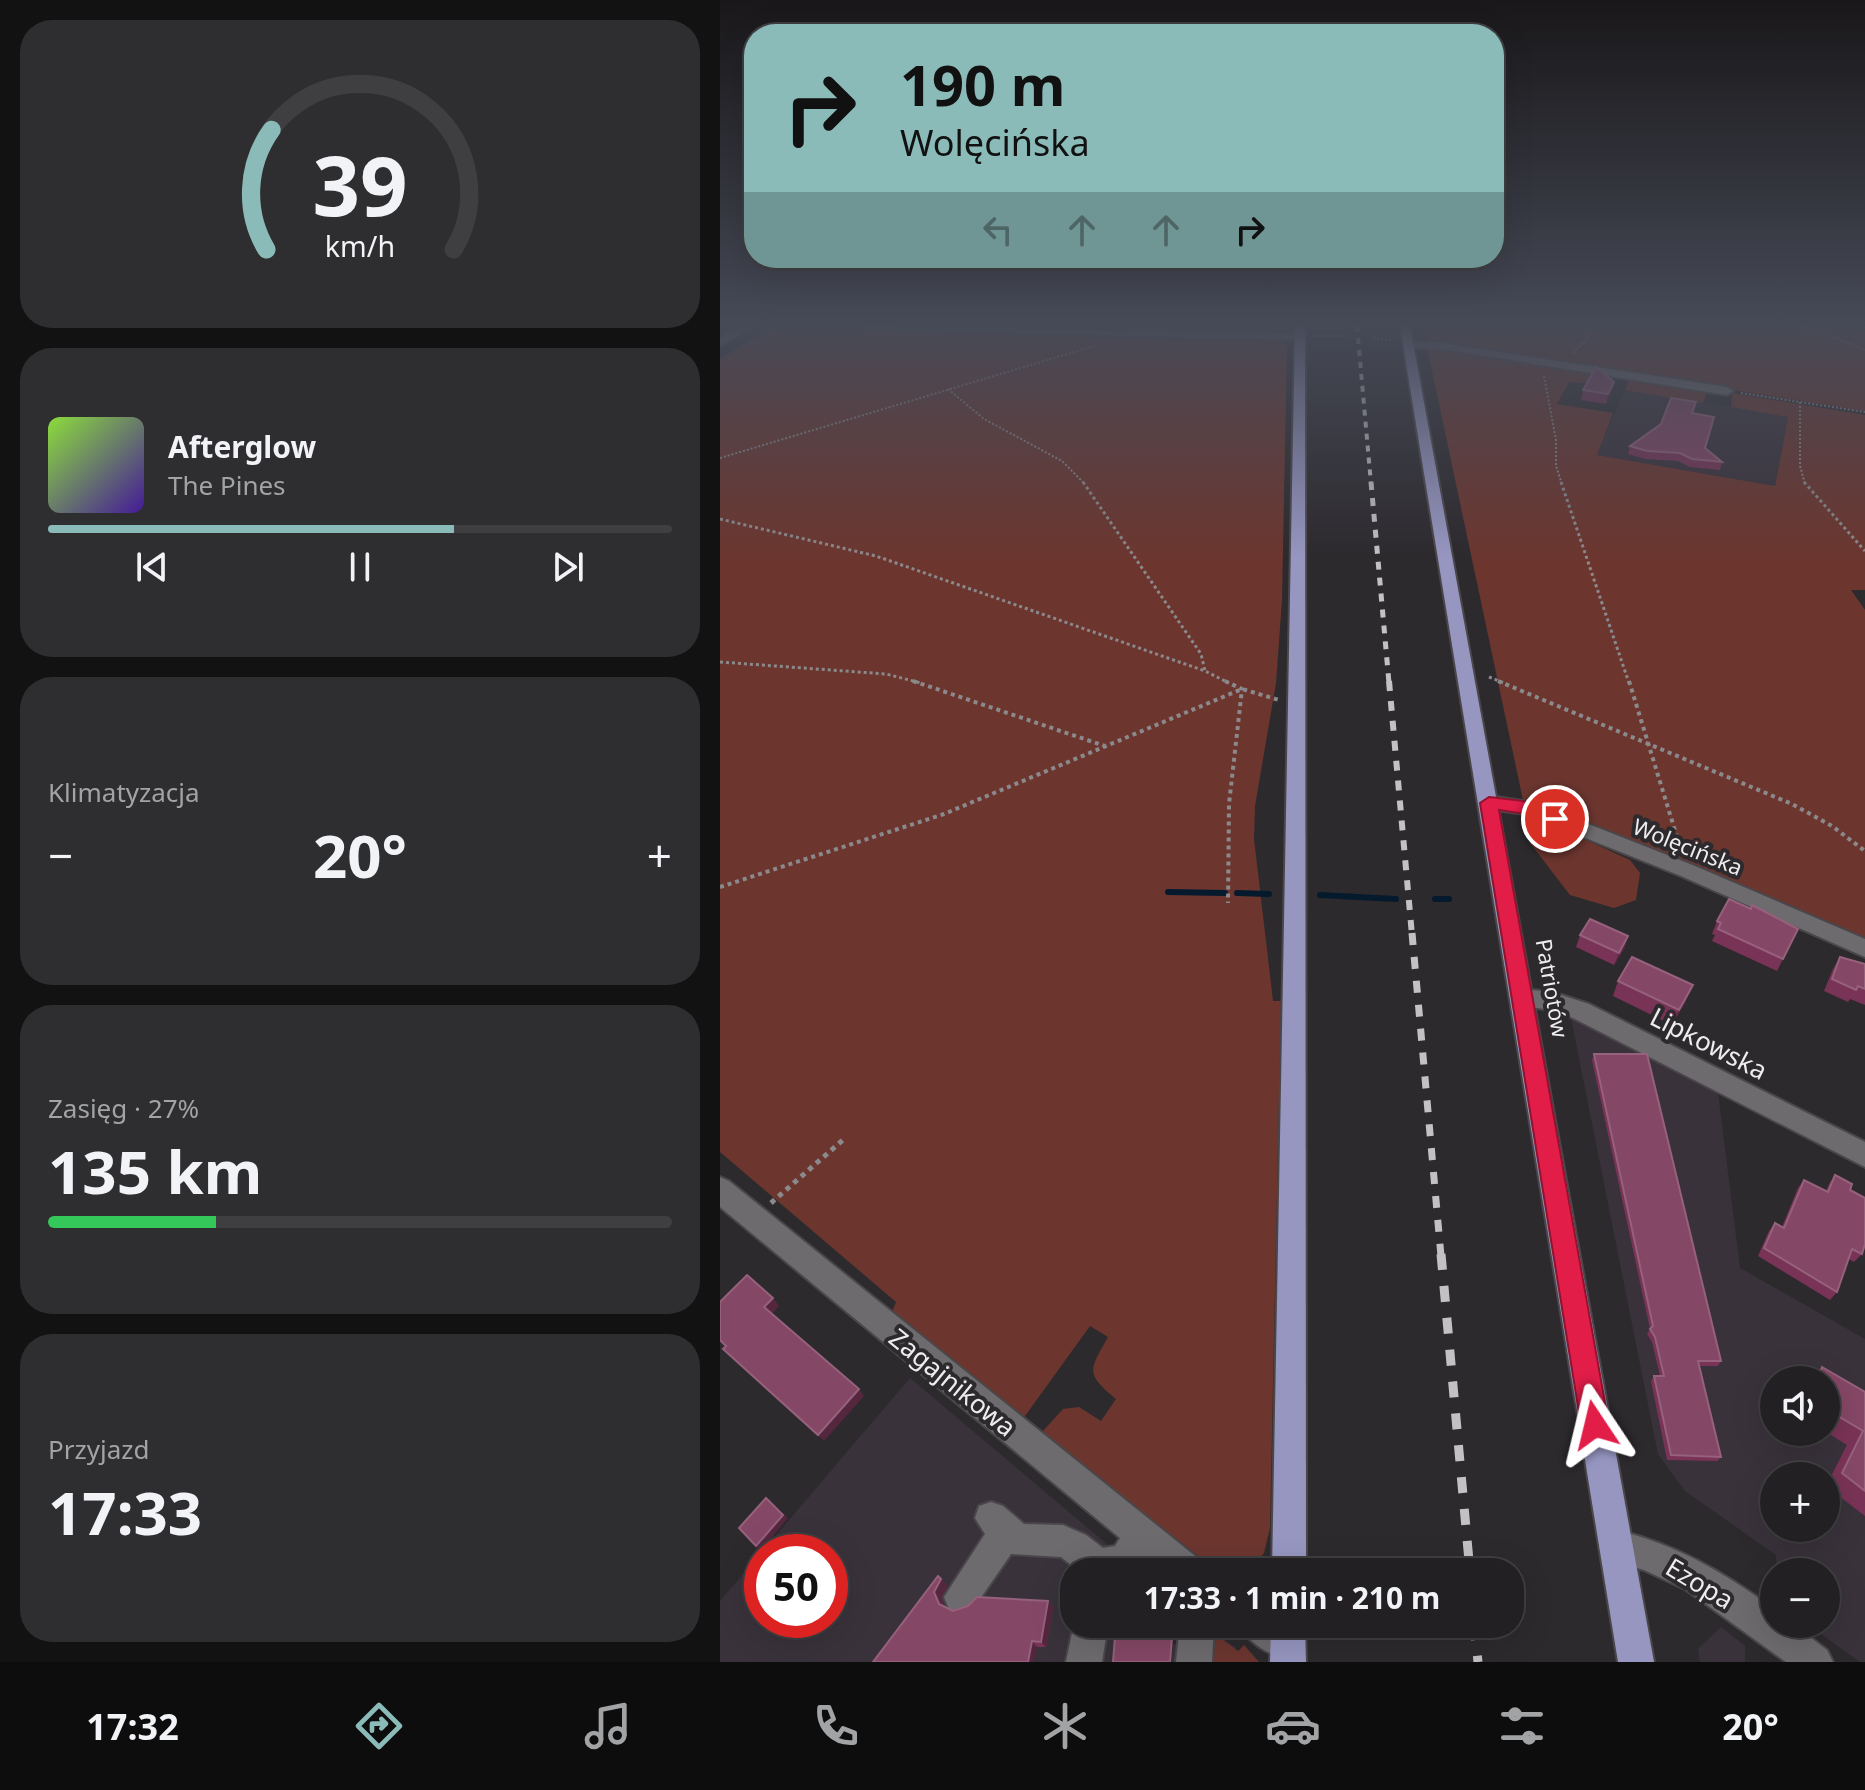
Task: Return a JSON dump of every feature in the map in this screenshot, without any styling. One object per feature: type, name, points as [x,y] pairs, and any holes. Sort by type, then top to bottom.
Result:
[{"type":"main road","points":[[1289,1558],[1299,404]]},
{"type":"main road","name":"Patriotów","points":[[1419,404],[1636,1662]]},
{"type":"street","name":"Wolęcińska","points":[[1489,803],[1528,808],[1688,871],[1865,948]]},
{"type":"street","name":"Lipkowska","points":[[1522,998],[1552,1001],[1581,1011],[1865,1155]]},
{"type":"street","name":"Zagajnikowa","points":[[722,1194],[1170,1558]]},
{"type":"street","points":[[961,1597],[999,1525],[1022,1541],[1042,1537],[1068,1543],[1088,1558]]},
{"type":"street","points":[[1127,1558],[1141,1535]]},
{"type":"street","name":"Ezopa","points":[[1616,1547],[1646,1552],[1673,1564],[1741,1607],[1815,1662]]},
{"type":"street","points":[[1084,1662],[1088,1638]]},
{"type":"street","points":[[1194,1662],[1196,1638]]},
{"type":"path","points":[[720,458],[900,404]]},
{"type":"path","points":[[965,404],[984,419],[1062,461],[1088,487],[1201,654],[1205,671]]},
{"type":"path","points":[[1549,404],[1556,440],[1556,466],[1583,537],[1688,871]]},
{"type":"path","points":[[1800,404],[1800,466],[1804,482],[1865,551]]},
{"type":"path","points":[[1810,404],[1865,412]]},
{"type":"path","points":[[720,519],[876,556],[1296,706]]},
{"type":"path","points":[[720,662],[886,674],[936,686],[1105,746]]},
{"type":"path","points":[[1489,677],[1541,696],[1814,817],[1865,851]]},
{"type":"path","points":[[720,887],[944,814],[1242,689]]},
{"type":"path","points":[[1228,903],[1229,804],[1242,689]]},
{"type":"path","points":[[754,1218],[844,1139]]},
{"type":"shaded area","points":[[720,404],[1286,404],[1282,600],[1276,683],[1255,806],[1254,839],[1273,1001],[1281,1001],[1270,1528],[1264,1553],[1260,1558],[1201,1558],[1044,1436],[1043,1431],[1063,1409],[1079,1407],[1101,1421],[1116,1399],[1099,1383],[1093,1371],[1108,1337],[1090,1326],[1025,1416],[1020,1417],[892,1312],[896,1302],[720,1152]]},
{"type":"shaded area","points":[[1439,404],[1557,404],[1613,413],[1597,455],[1775,486],[1788,417],[1731,407],[1731,404],[1796,404],[1865,415],[1865,590],[1851,590],[1865,610],[1865,941],[1523,800]]},
{"type":"shaded area","points":[[1619,404],[1710,404],[1788,416],[1775,486],[1596,455]]},
{"type":"shaded area","points":[[1818,404],[1865,404],[1865,411]]},
{"type":"shaded area","points":[[1540,819],[1630,860],[1640,873],[1636,900],[1614,908],[1570,895],[1530,843],[1527,823]]},
{"type":"shaded area","points":[[1571,1018],[1718,1093],[1740,1268],[1865,1339],[1865,1662],[1860,1662],[1827,1638],[1840,1638],[1840,1558],[1776,1558],[1685,1491],[1658,1454]]},
{"type":"shaded area","points":[[910,1378],[1123,1558],[1060,1558],[1060,1638],[1173,1638],[1173,1644],[1209,1649],[1215,1638],[1222,1638],[1235,1647],[1240,1662],[720,1662],[720,1601],[744,1573],[744,1638],[848,1638],[848,1534],[777,1534]]},
{"type":"shaded area","points":[[1721,1627],[1745,1646],[1745,1662],[1700,1662],[1698,1649]]},
{"type":"shaded area","points":[[1221,1638],[1238,1651],[1244,1645],[1259,1662],[1209,1662],[1212,1640]]},
{"type":"building","points":[[1669,404],[1695,404],[1692,413],[1714,417],[1705,448],[1722,462],[1630,446],[1661,424]]},
{"type":"building","points":[[1729,899],[1751,909],[1752,905],[1798,929],[1783,959],[1718,929],[1721,923],[1717,921]]},
{"type":"building","points":[[1590,919],[1628,936],[1619,953],[1580,935]]},
{"type":"building","points":[[1632,957],[1693,985],[1679,1010],[1618,981]]},
{"type":"building","points":[[1840,957],[1865,964],[1865,989],[1858,986],[1856,990],[1832,979]]},
{"type":"building","points":[[1594,1054],[1647,1054],[1721,1361],[1698,1361],[1721,1457],[1671,1455],[1654,1376],[1664,1376],[1655,1337],[1650,1329],[1653,1326]]},
{"type":"building","points":[[1835,1175],[1852,1184],[1850,1190],[1865,1198],[1865,1244],[1862,1254],[1852,1249],[1837,1292],[1764,1248],[1775,1223],[1784,1228],[1804,1180],[1828,1192]]},
{"type":"building","points":[[747,1275],[773,1298],[764,1307],[859,1389],[818,1435],[723,1349],[726,1346],[720,1340],[720,1302]]},
{"type":"building","points":[[1840,1377],[1865,1392],[1865,1491],[1842,1473],[1863,1431],[1840,1417]]},
{"type":"building","points":[[766,1498],[783,1515],[766,1534],[745,1534],[739,1528]]},
{"type":"building","points":[[938,1576],[941,1579],[934,1592],[939,1604],[953,1611],[968,1606],[977,1597],[1048,1601],[1041,1642],[1032,1641],[1028,1662],[873,1662]]},
{"type":"building","points":[[1115,1638],[1172,1638],[1170,1662],[1113,1662]]},
{"type":"waterway","points":[[1168,892],[1225,893]]},
{"type":"waterway","points":[[1237,893],[1269,894]]},
{"type":"waterway","points":[[1320,895],[1396,899]]},
{"type":"waterway","points":[[1435,899],[1449,899]]},
{"type":"railway","points":[[1364,404],[1371,484]]},
{"type":"railway","points":[[1371,482],[1389,683]]},
{"type":"railway","points":[[1389,681],[1412,935]]},
{"type":"railway","points":[[1412,933],[1441,1256]]},
{"type":"railway","points":[[1441,1254],[1469,1558]]},
{"type":"railway","points":[[1475,1638],[1478,1662]]},
{"type":"route","points":[[1555,819],[1528,808],[1489,803],[1595,1425]]}]
